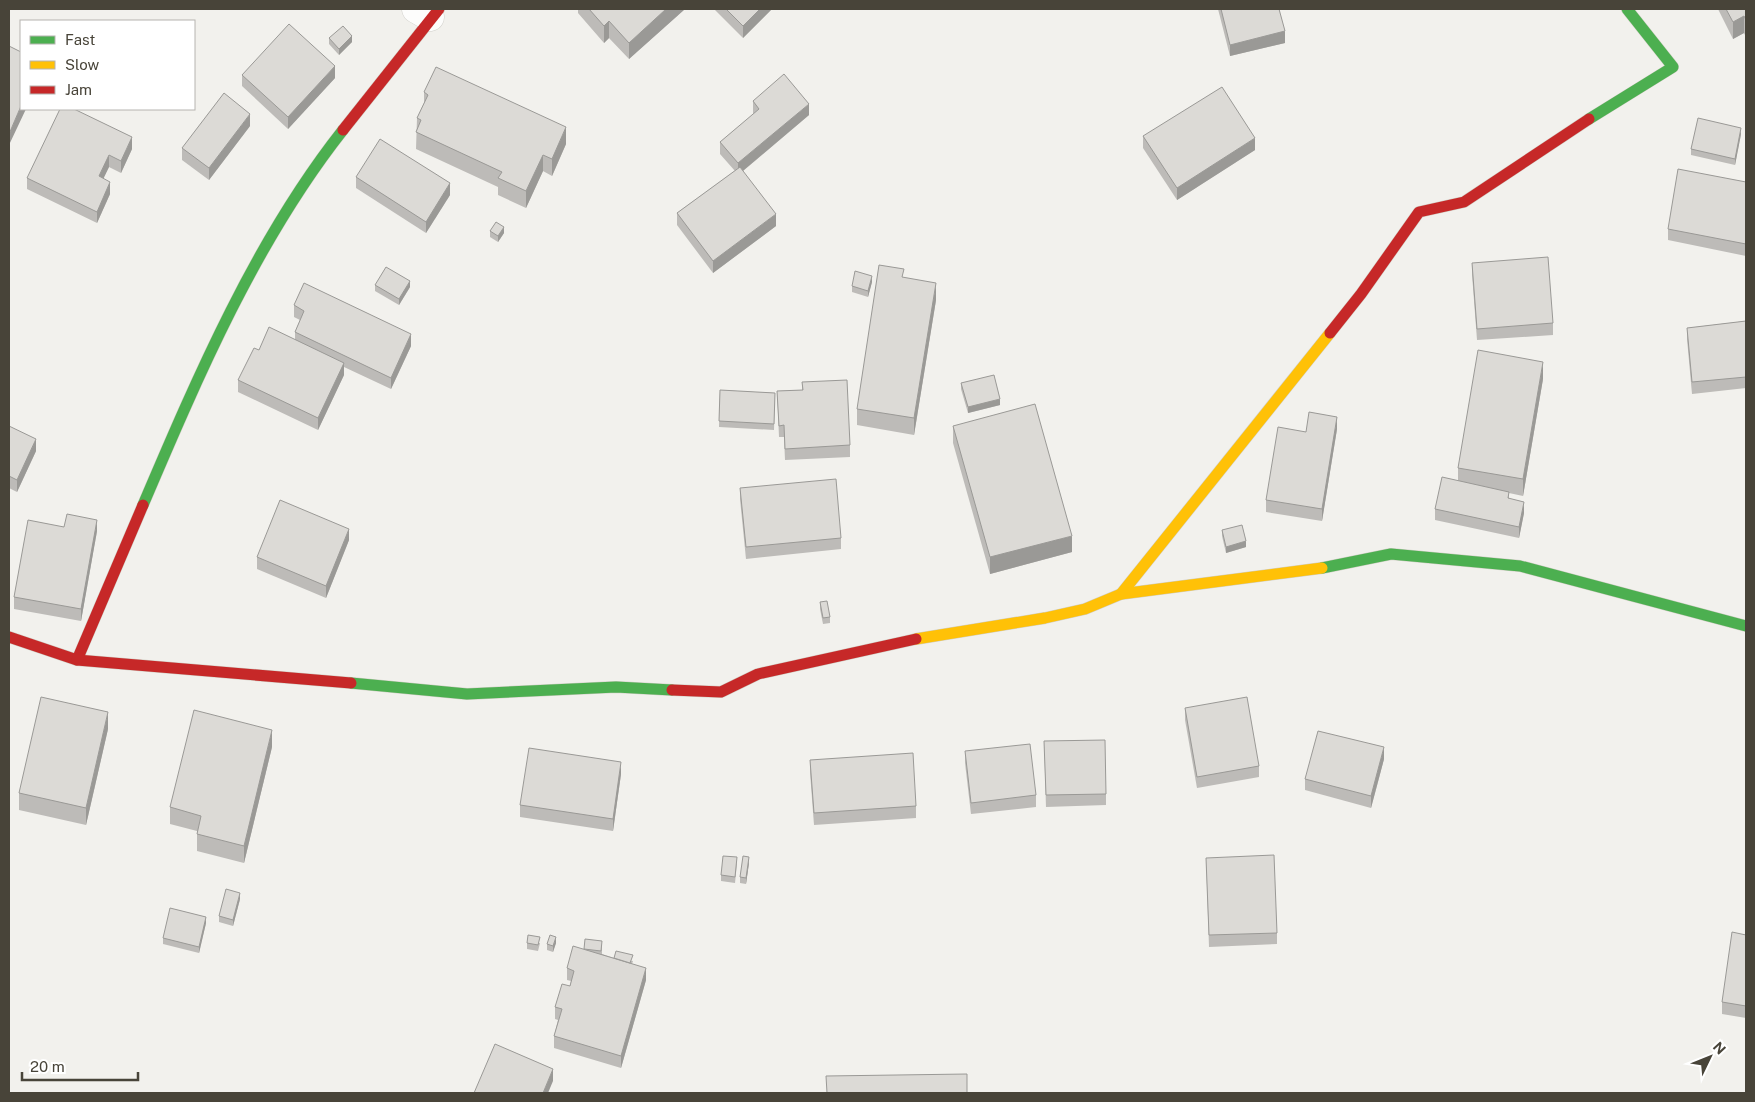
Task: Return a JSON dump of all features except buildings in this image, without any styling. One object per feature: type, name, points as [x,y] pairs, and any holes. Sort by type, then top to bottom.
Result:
[{"type":"street","points":[[1121,594],[1361,294],[1419,212],[1464,202],[1550,143],[1672,67],[1627,9]]},
{"type":"street","points":[[77,660],[203,365],[290,204],[428,12]]},
{"type":"street","points":[[9,637],[77,660],[228,671],[467,694],[616,687],[721,692],[758,674],[836,655],[939,634],[1077,611],[1121,594],[1336,566],[1391,554],[1520,566],[1746,626]]},
{"type":"traffic: fast","points":[[1589,119],[1673,67],[1627,9]]},
{"type":"traffic: fast","points":[[143,505],[185,407],[231,310],[256,263],[312,172],[343,130]]},
{"type":"traffic: fast","points":[[1322,568],[1391,554],[1520,566],[1746,626]]},
{"type":"traffic: fast","points":[[351,683],[467,694],[616,687],[672,690]]},
{"type":"traffic: slow","points":[[1121,594],[1330,333]]},
{"type":"traffic: slow","points":[[916,639],[1045,618],[1085,609],[1121,594],[1322,568]]},
{"type":"traffic: jam","points":[[343,130],[439,9]]},
{"type":"traffic: jam","points":[[1330,333],[1361,294],[1419,212],[1464,202],[1589,119]]},
{"type":"traffic: jam","points":[[77,660],[143,505]]},
{"type":"traffic: jam","points":[[9,637],[77,660],[351,683]]},
{"type":"traffic: jam","points":[[672,690],[721,692],[758,674],[916,639]]}]
